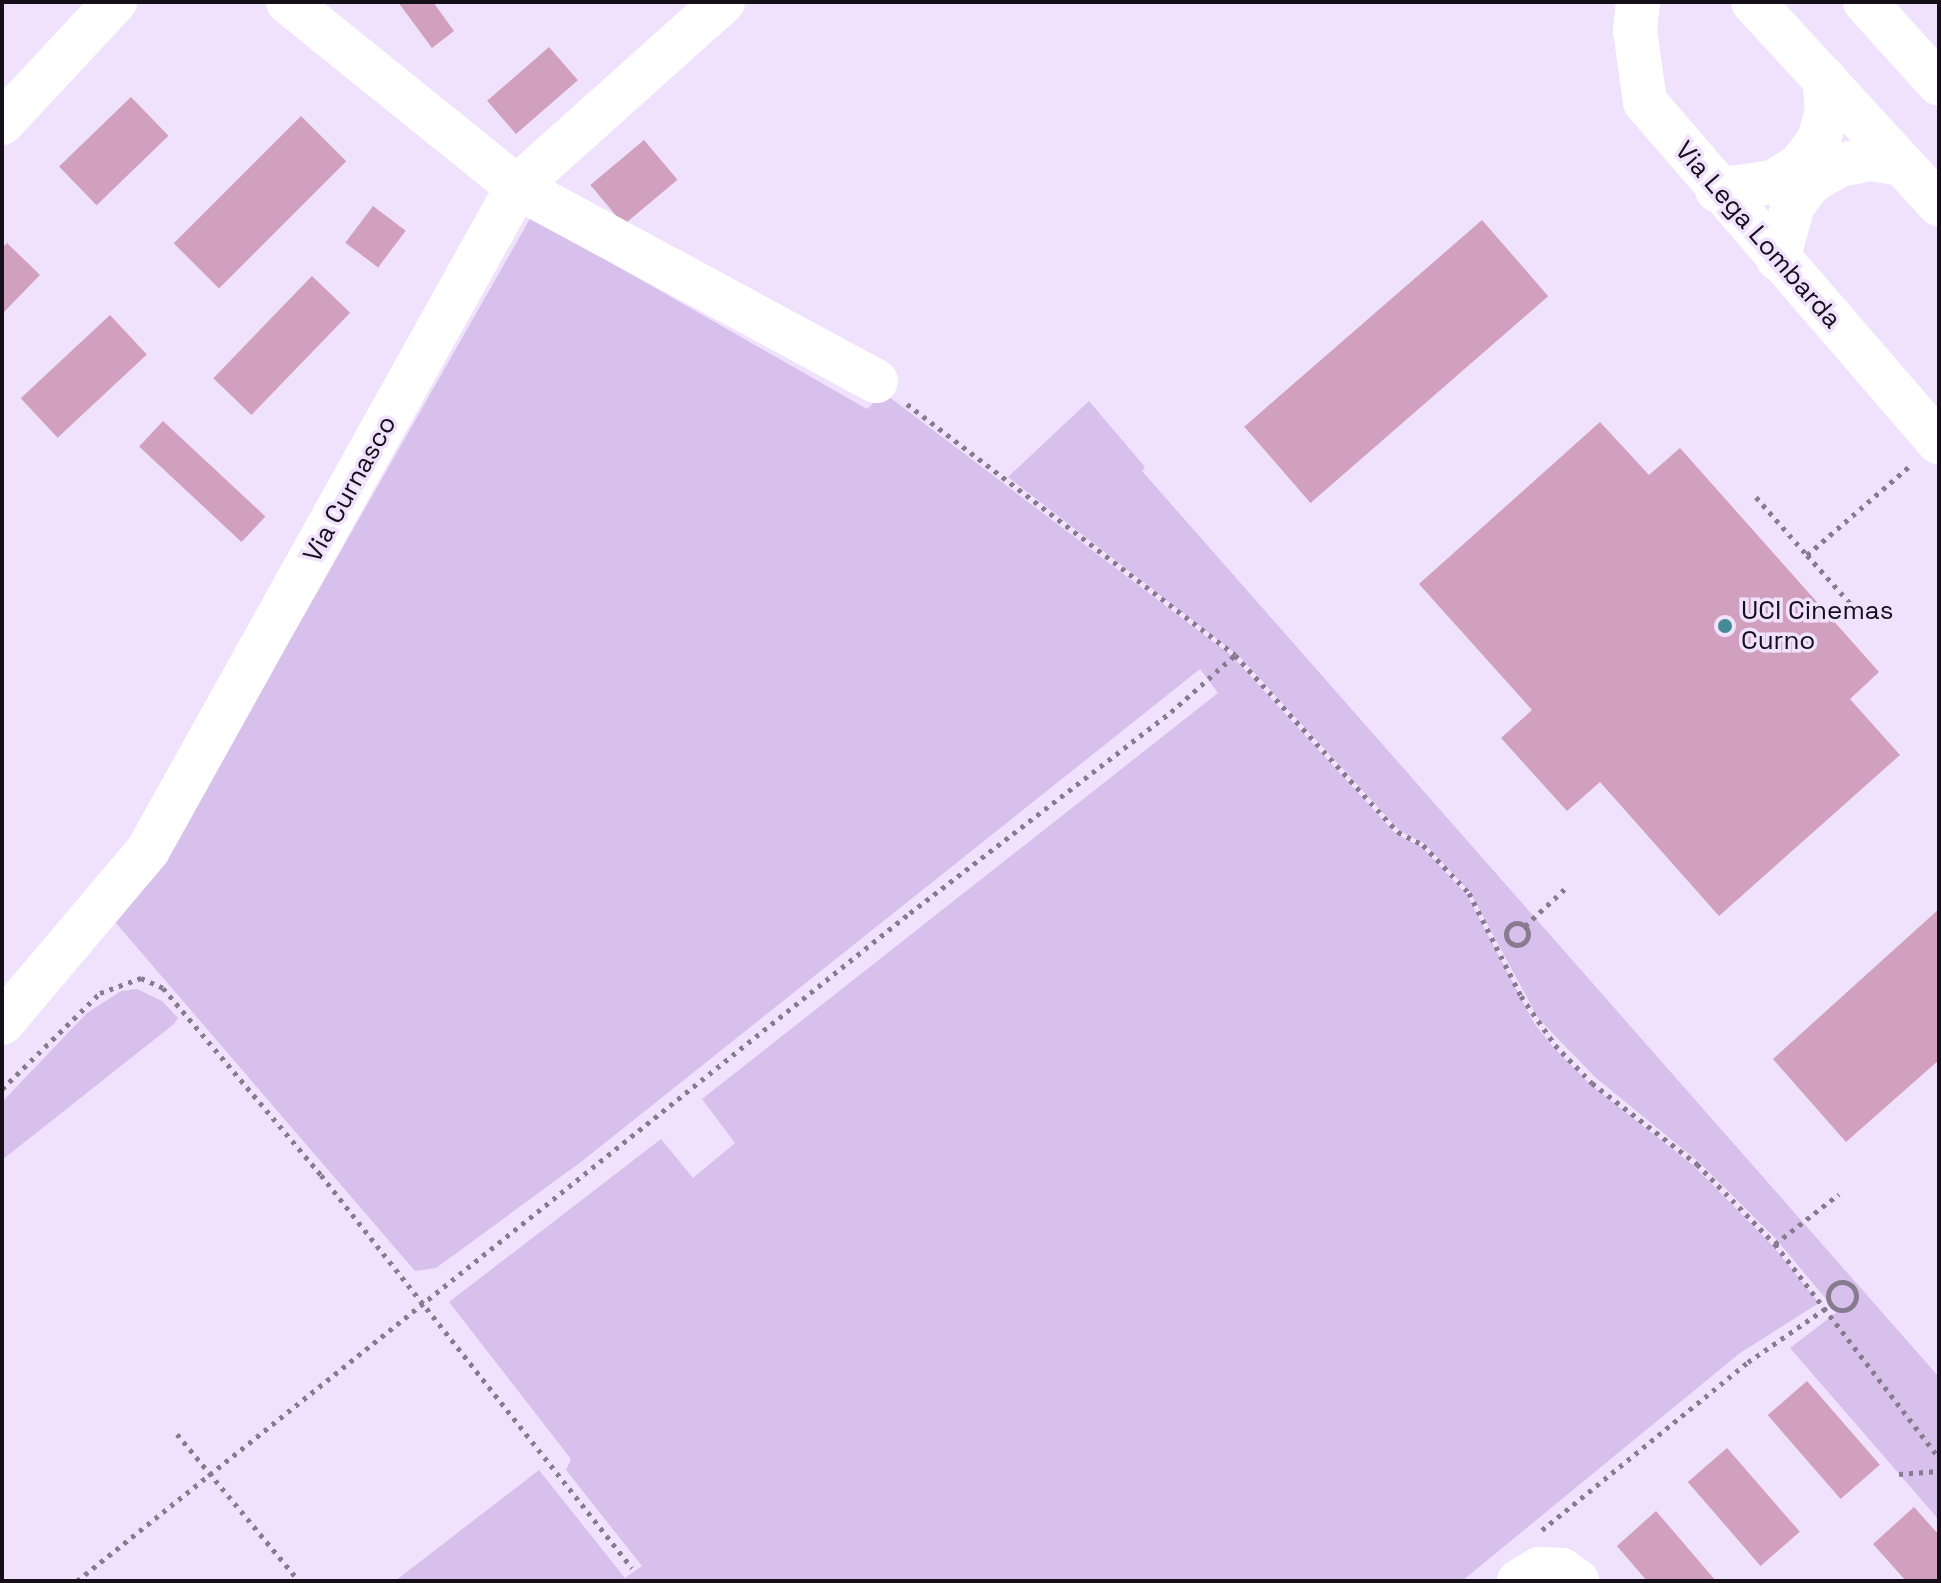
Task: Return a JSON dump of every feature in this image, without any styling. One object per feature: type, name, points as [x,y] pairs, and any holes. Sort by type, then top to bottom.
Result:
[{"type":"street","points":[[2,123],[115,2]]},
{"type":"street","points":[[288,2],[517,187],[876,381]]},
{"type":"street","name":"Via Curnasco","points":[[2,1023],[148,850],[517,187],[723,2]]},
{"type":"street","name":"Via Lega Lombarda","points":[[1638,2],[1635,30],[1645,102],[1717,190],[1938,442]]},
{"type":"street","points":[[1753,2],[1939,204]]},
{"type":"street","points":[[1865,2],[1939,84]]},
{"type":"street","points":[[1717,190],[1773,182],[1800,165],[1819,140],[1827,110],[1824,78]]},
{"type":"street","points":[[1778,259],[1793,205],[1812,181],[1840,165],[1871,159],[1902,164]]},
{"type":"street","points":[[1839,330],[1939,395]]},
{"type":"street","points":[[1519,1581],[1539,1569],[1562,1570],[1577,1581]]},
{"type":"path","points":[[876,381],[1235,655],[1398,832],[1423,845],[1469,893],[1496,947],[1555,1045],[1592,1083],[1697,1164],[1775,1244],[1830,1306],[1939,1458]]},
{"type":"path","points":[[1807,555],[1938,442]]},
{"type":"path","points":[[1756,497],[1857,611]]},
{"type":"path","points":[[77,1581],[421,1302],[1171,712],[1235,655]]},
{"type":"path","points":[[1496,947],[1507,940],[1524,942],[1525,926],[1567,887]]},
{"type":"path","points":[[1507,940],[1510,925],[1525,926]]},
{"type":"path","points":[[2,1089],[100,993],[141,978],[163,988],[421,1302],[632,1568]]},
{"type":"path","points":[[1775,1244],[1839,1194]]},
{"type":"path","points":[[1540,1531],[1748,1362],[1830,1306],[1832,1287],[1844,1282],[1852,1286],[1856,1298],[1852,1306],[1839,1309],[1830,1306]]},
{"type":"path","points":[[177,1434],[299,1581]]},
{"type":"path","points":[[1899,1474],[1939,1471]]},
{"type":"shaded area","points":[[531,217],[867,409],[884,393],[1232,656],[1396,834],[1422,847],[1467,895],[1534,1023],[1553,1047],[1591,1085],[1694,1166],[1773,1246],[1819,1303],[1740,1353],[1462,1581],[395,1581],[539,1470],[625,1578],[642,1566],[566,1470],[571,1459],[449,1302],[661,1139],[693,1178],[735,1143],[702,1099],[1218,693],[1200,669],[581,1162],[436,1268],[415,1271],[109,915],[297,628]]},
{"type":"shaded area","points":[[1089,401],[1145,467],[1142,471],[1939,1377],[1939,1520],[1790,1348],[1837,1312],[1775,1238],[1700,1163],[1596,1078],[1538,1018],[1470,892],[1425,844],[1400,831],[1240,657],[1008,477]]},
{"type":"shaded area","points":[[137,989],[162,1001],[178,1018],[174,1024],[2,1160],[2,1102],[87,1013],[121,991]]},
{"type":"building","points":[[398,2],[433,2],[454,31],[432,48]]},
{"type":"building","points":[[549,47],[578,80],[516,134],[487,101]]},
{"type":"building","points":[[131,97],[169,136],[97,205],[59,166]]},
{"type":"building","points":[[301,116],[346,161],[219,289],[174,243]]},
{"type":"building","points":[[644,140],[677,180],[624,225],[590,185]]},
{"type":"building","points":[[373,206],[406,231],[378,267],[345,243]]},
{"type":"building","points":[[1482,220],[1548,296],[1311,503],[1244,427]]},
{"type":"building","points":[[7,243],[40,275],[2,314],[2,248]]},
{"type":"building","points":[[312,276],[350,313],[251,415],[213,378]]},
{"type":"building","points":[[110,315],[147,354],[58,438],[21,398]]},
{"type":"building","points":[[163,421],[265,516],[242,542],[139,447]]},
{"type":"building","points":[[1600,422],[1649,475],[1680,448],[1879,672],[1850,699],[1900,755],[1719,916],[1600,782],[1567,811],[1501,738],[1532,710],[1419,584]]},
{"type":"building","points":[[1939,909],[1939,1060],[1846,1142],[1773,1059]]},
{"type":"building","points":[[1807,1381],[1880,1465],[1841,1499],[1768,1415]]},
{"type":"building","points":[[1727,1448],[1800,1532],[1761,1566],[1688,1482]]},
{"type":"building","points":[[1914,1507],[1939,1535],[1939,1581],[1906,1581],[1873,1544]]},
{"type":"building","points":[[1656,1511],[1716,1581],[1647,1581],[1617,1546]]},
{"type":"place","name":"UCI Cinemas Curno","points":[[1725,626]]}]
